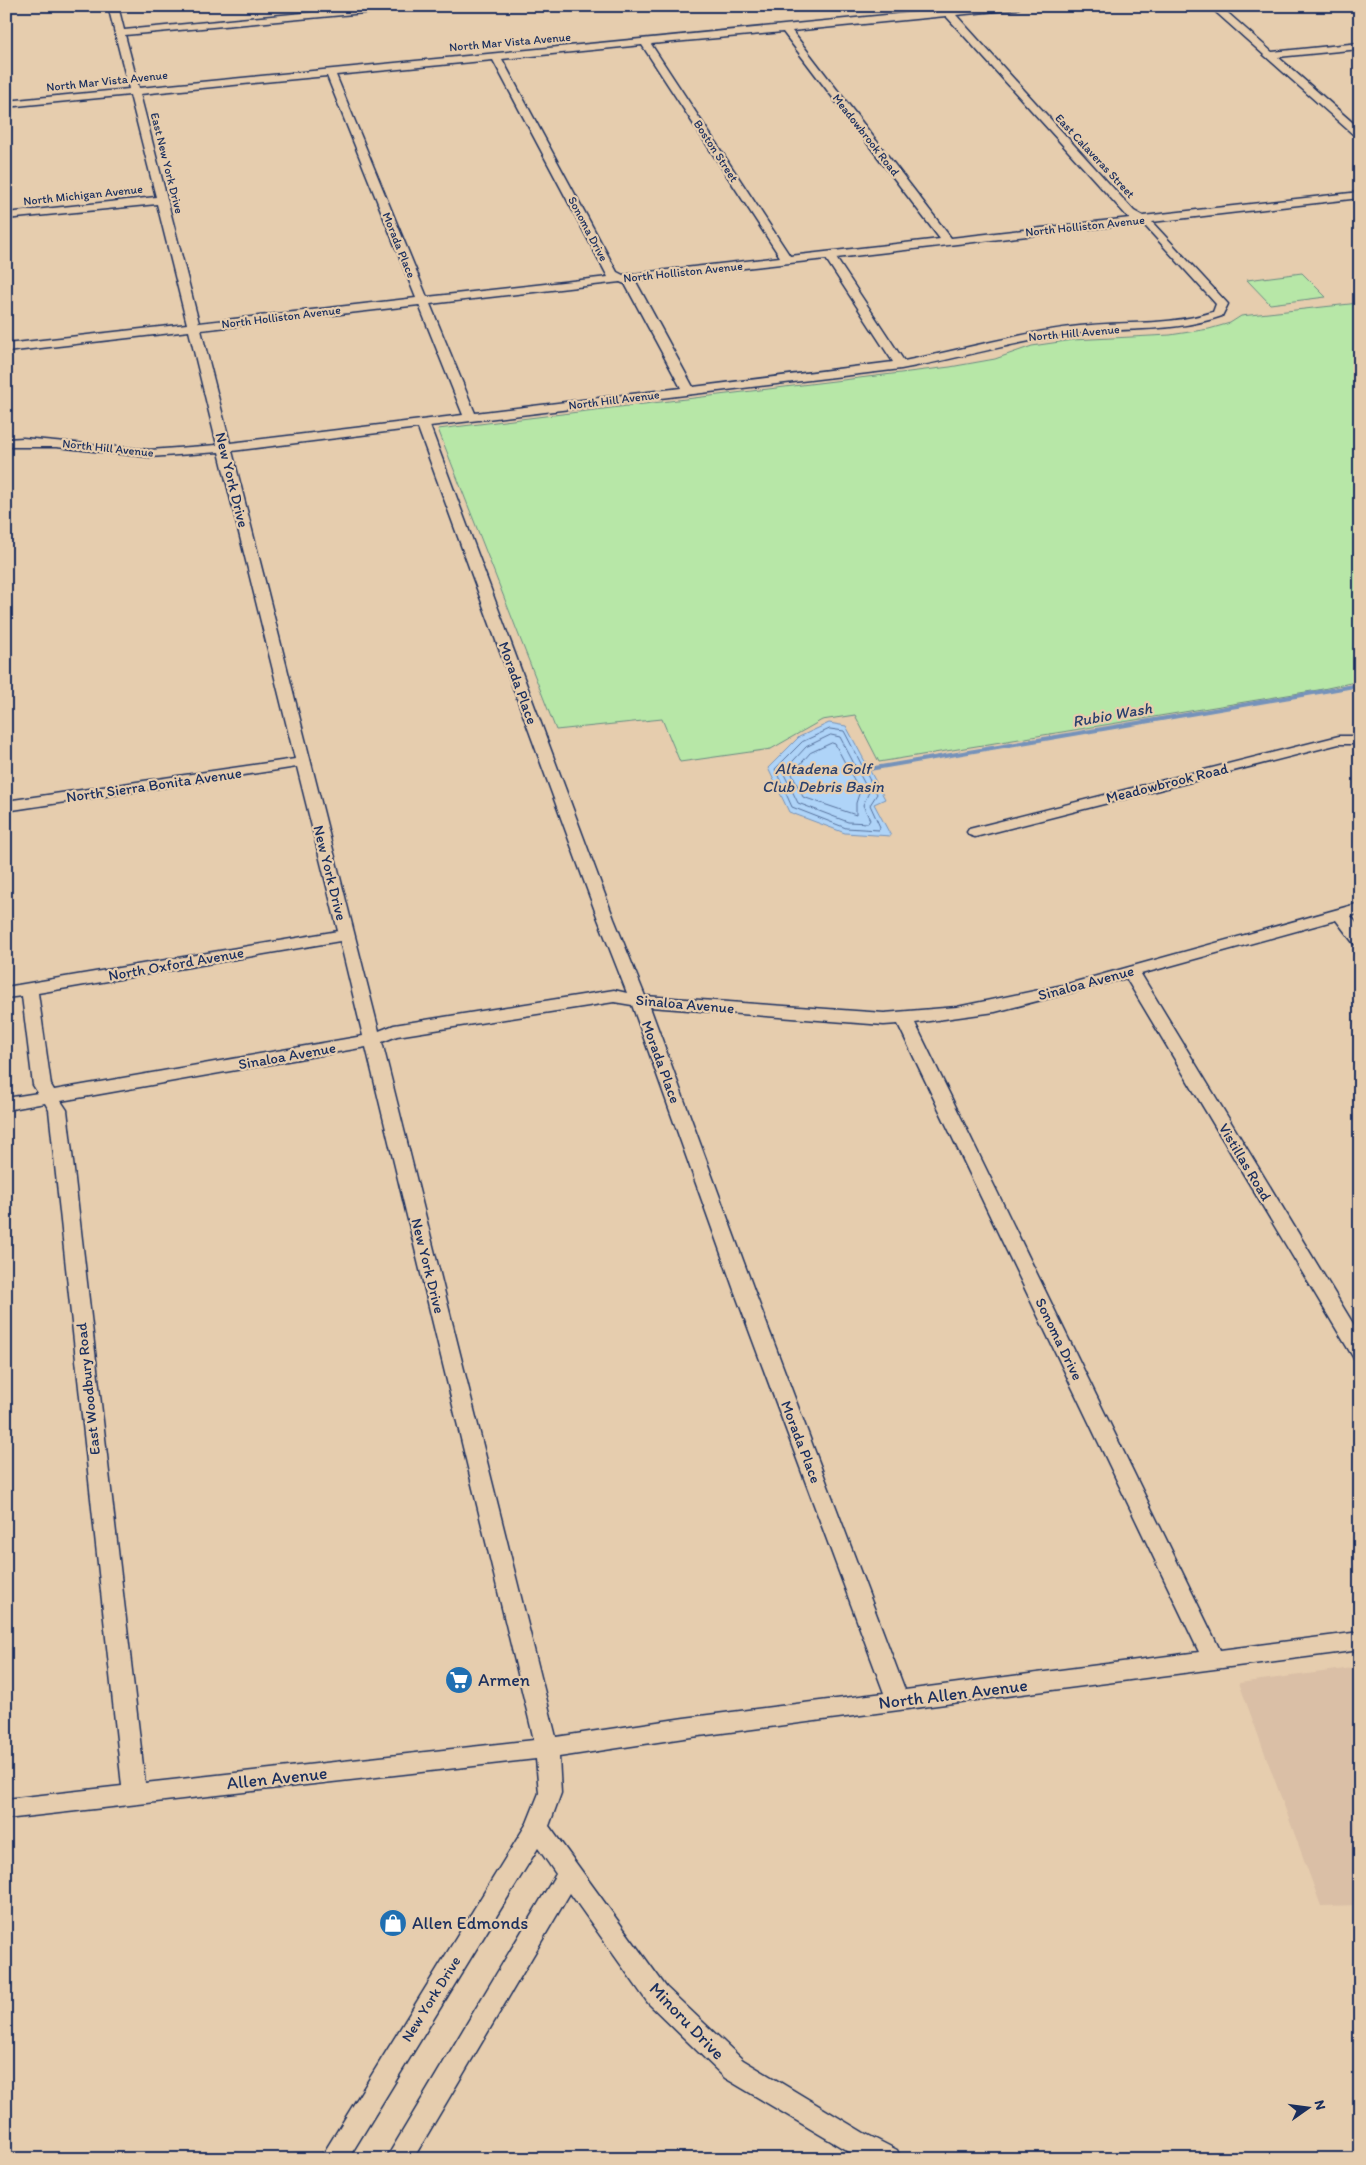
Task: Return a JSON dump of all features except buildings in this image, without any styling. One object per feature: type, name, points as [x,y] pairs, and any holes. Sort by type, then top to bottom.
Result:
[{"type":"street","name":"East New York Drive","points":[[113,6],[194,327]]},
{"type":"street","points":[[119,33],[408,6]]},
{"type":"street","name":"North Mar Vista Avenue","points":[[6,104],[1017,6]]},
{"type":"street","points":[[1214,6],[1360,135]]},
{"type":"street","name":"East Calaveras Street","points":[[948,12],[1130,213],[1150,226],[1222,304],[1218,314]]},
{"type":"street","name":"Meadowbrook Road","points":[[785,28],[948,242]]},
{"type":"street","name":"Boston Street","points":[[645,42],[787,260]]},
{"type":"street","points":[[1270,55],[1360,46]]},
{"type":"street","name":"Sonoma Drive","points":[[496,56],[612,274],[630,282],[689,391]]},
{"type":"street","name":"Morada Place","points":[[330,72],[470,418]]},
{"type":"street","points":[[1345,122],[1360,120]]},
{"type":"street","name":"North Holliston Avenue","points":[[6,348],[1360,195]]},
{"type":"street","name":"North Michigan Avenue","points":[[6,216],[162,200]]},
{"type":"street","points":[[829,255],[901,365]]},
{"type":"street","name":"North Hill Avenue","points":[[6,443],[44,442],[155,453],[224,448],[901,365],[952,356],[1038,334],[1082,329],[1172,325],[1197,321],[1218,314]]},
{"type":"street","name":"New York Drive","points":[[194,327],[547,1748],[550,1793],[537,1828],[333,2159]]},
{"type":"street","name":"Morada Place","points":[[423,424],[602,911],[638,1001],[898,1701]]},
{"type":"street","name":"Meadowbrook Road","points":[[975,832],[1339,740],[1360,740]]},
{"type":"street","name":"North Sierra Bonita Avenue","points":[[6,806],[302,762]]},
{"type":"street","name":"Sinaloa Avenue","points":[[6,1104],[372,1040],[394,1031],[614,996],[638,1001],[884,1020],[980,1009],[1131,972],[1360,908]]},
{"type":"street","points":[[1340,913],[1360,940]]},
{"type":"street","name":"North Oxford Avenue","points":[[6,992],[346,935]]},
{"type":"street","name":"Vistillas Road","points":[[1131,972],[1360,1352]]},
{"type":"street","name":"East Woodbury Road","points":[[29,989],[42,1085],[58,1110],[124,1719],[135,1794]]},
{"type":"street","name":"Sonoma Drive","points":[[904,1019],[1214,1660]]},
{"type":"street","name":"North Allen Avenue","points":[[547,1748],[684,1728],[1360,1642]]},
{"type":"street","name":"Allen Avenue","points":[[6,1809],[547,1748]]},
{"type":"street","name":"Minoru Drive","points":[[537,1828],[657,1995],[734,2069],[855,2142],[888,2159]]},
{"type":"street","points":[[398,2159],[570,1872]]},
{"type":"shaded area","points":[[1360,1667],[1360,1905],[1321,1906],[1239,1683]]},
{"type":"green space","points":[[1302,273],[1326,297],[1270,304],[1247,280]]},
{"type":"green space","points":[[1359,303],[1360,681],[1318,690],[879,762],[855,715],[822,720],[771,749],[680,762],[662,719],[556,730],[438,429],[950,367],[995,359],[1032,346],[1073,340],[1170,335],[1209,329],[1230,323],[1241,316]]},
{"type":"water","name":"Altadena Golf Club Debris Basin","points":[[829,723],[846,726],[885,799],[874,804],[891,836],[845,833],[789,812],[768,768],[799,737]]},
{"type":"waterway","name":"Rubio Wash","points":[[869,769],[1360,685]]},
{"type":"place","name":"Armen","points":[[459,1680]]},
{"type":"place","name":"Allen Edmonds","points":[[393,1923]]}]
